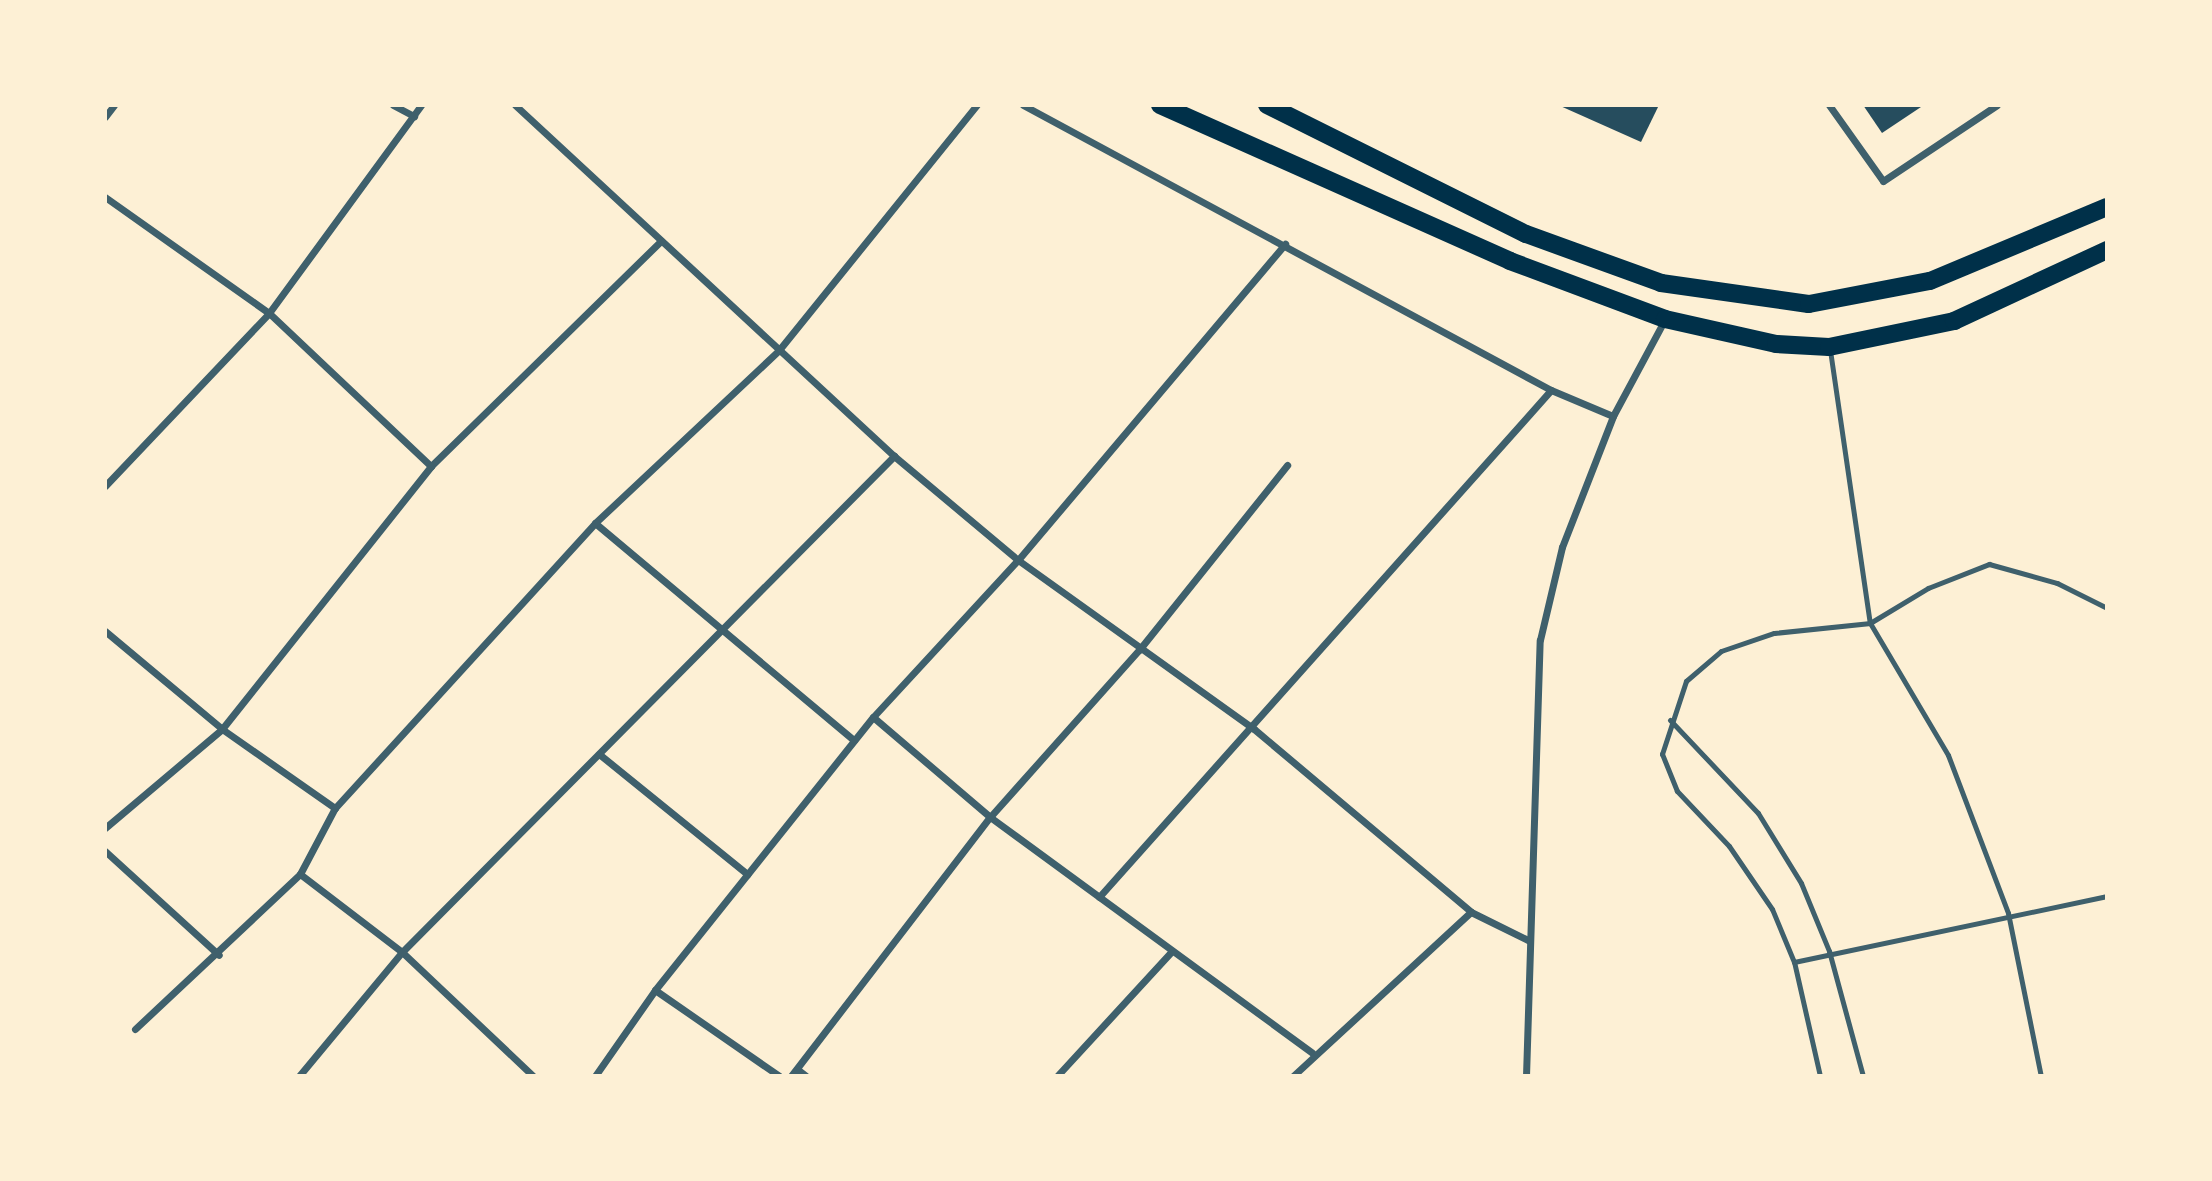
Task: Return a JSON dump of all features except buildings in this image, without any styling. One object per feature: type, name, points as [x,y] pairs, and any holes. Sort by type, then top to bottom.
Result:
[{"type":"main road","points":[[1160,105],[1510,261],[1665,319],[1776,344],[1829,347],[1954,321],[2107,250]]},
{"type":"main road","points":[[1267,105],[1526,234],[1661,283],[1809,304],[1930,281],[2107,207]]},
{"type":"street","points":[[105,117],[114,105]]},
{"type":"street","points":[[393,105],[414,116]]},
{"type":"street","points":[[105,486],[269,313],[421,105]]},
{"type":"street","points":[[515,105],[894,456],[1017,560],[1139,650],[1254,729],[1471,912],[1528,940]]},
{"type":"street","points":[[135,1029],[219,955],[300,874],[335,808],[595,523],[779,350],[977,105]]},
{"type":"street","points":[[1023,105],[1285,244],[1551,390],[1613,416]]},
{"type":"street","points":[[1829,105],[1883,181],[1997,105]]},
{"type":"street","points":[[105,197],[269,313],[430,466]]},
{"type":"street","points":[[106,824],[222,729],[430,466],[661,241]]},
{"type":"street","points":[[595,1076],[655,990],[873,717],[1017,560],[1285,244]]},
{"type":"street","points":[[1526,1076],[1528,940],[1540,640],[1562,547],[1613,416],[1665,319]]},
{"type":"street","points":[[1099,897],[1254,729],[1551,390]]},
{"type":"street","points":[[299,1076],[402,952],[894,456]]},
{"type":"street","points":[[806,1076],[794,1073],[990,817],[1139,650],[1287,465]]},
{"type":"street","points":[[595,523],[854,740]]},
{"type":"street","points":[[105,631],[222,729],[335,808]]},
{"type":"street","points":[[873,717],[990,817],[1312,1053]]},
{"type":"street","points":[[599,754],[747,874]]},
{"type":"street","points":[[105,851],[219,955]]},
{"type":"street","points":[[300,874],[402,952],[533,1076]]},
{"type":"street","points":[[1293,1076],[1312,1053],[1471,912]]},
{"type":"street","points":[[1057,1076],[1172,951]]},
{"type":"street","points":[[655,990],[779,1076]]},
{"type":"lane","points":[[1829,347],[1870,624],[1948,755],[2008,913],[2041,1076]]},
{"type":"lane","points":[[1820,1076],[1794,961],[1772,909],[1736,856],[1677,791],[1662,754],[1670,720],[1686,681],[1721,651],[1774,633],[1870,624],[1928,588],[1989,564],[2057,583],[2107,608]]},
{"type":"lane","points":[[1670,720],[1759,813],[1801,883],[1829,951],[1863,1076]]},
{"type":"lane","points":[[1794,961],[2008,913],[2107,896]]}]
